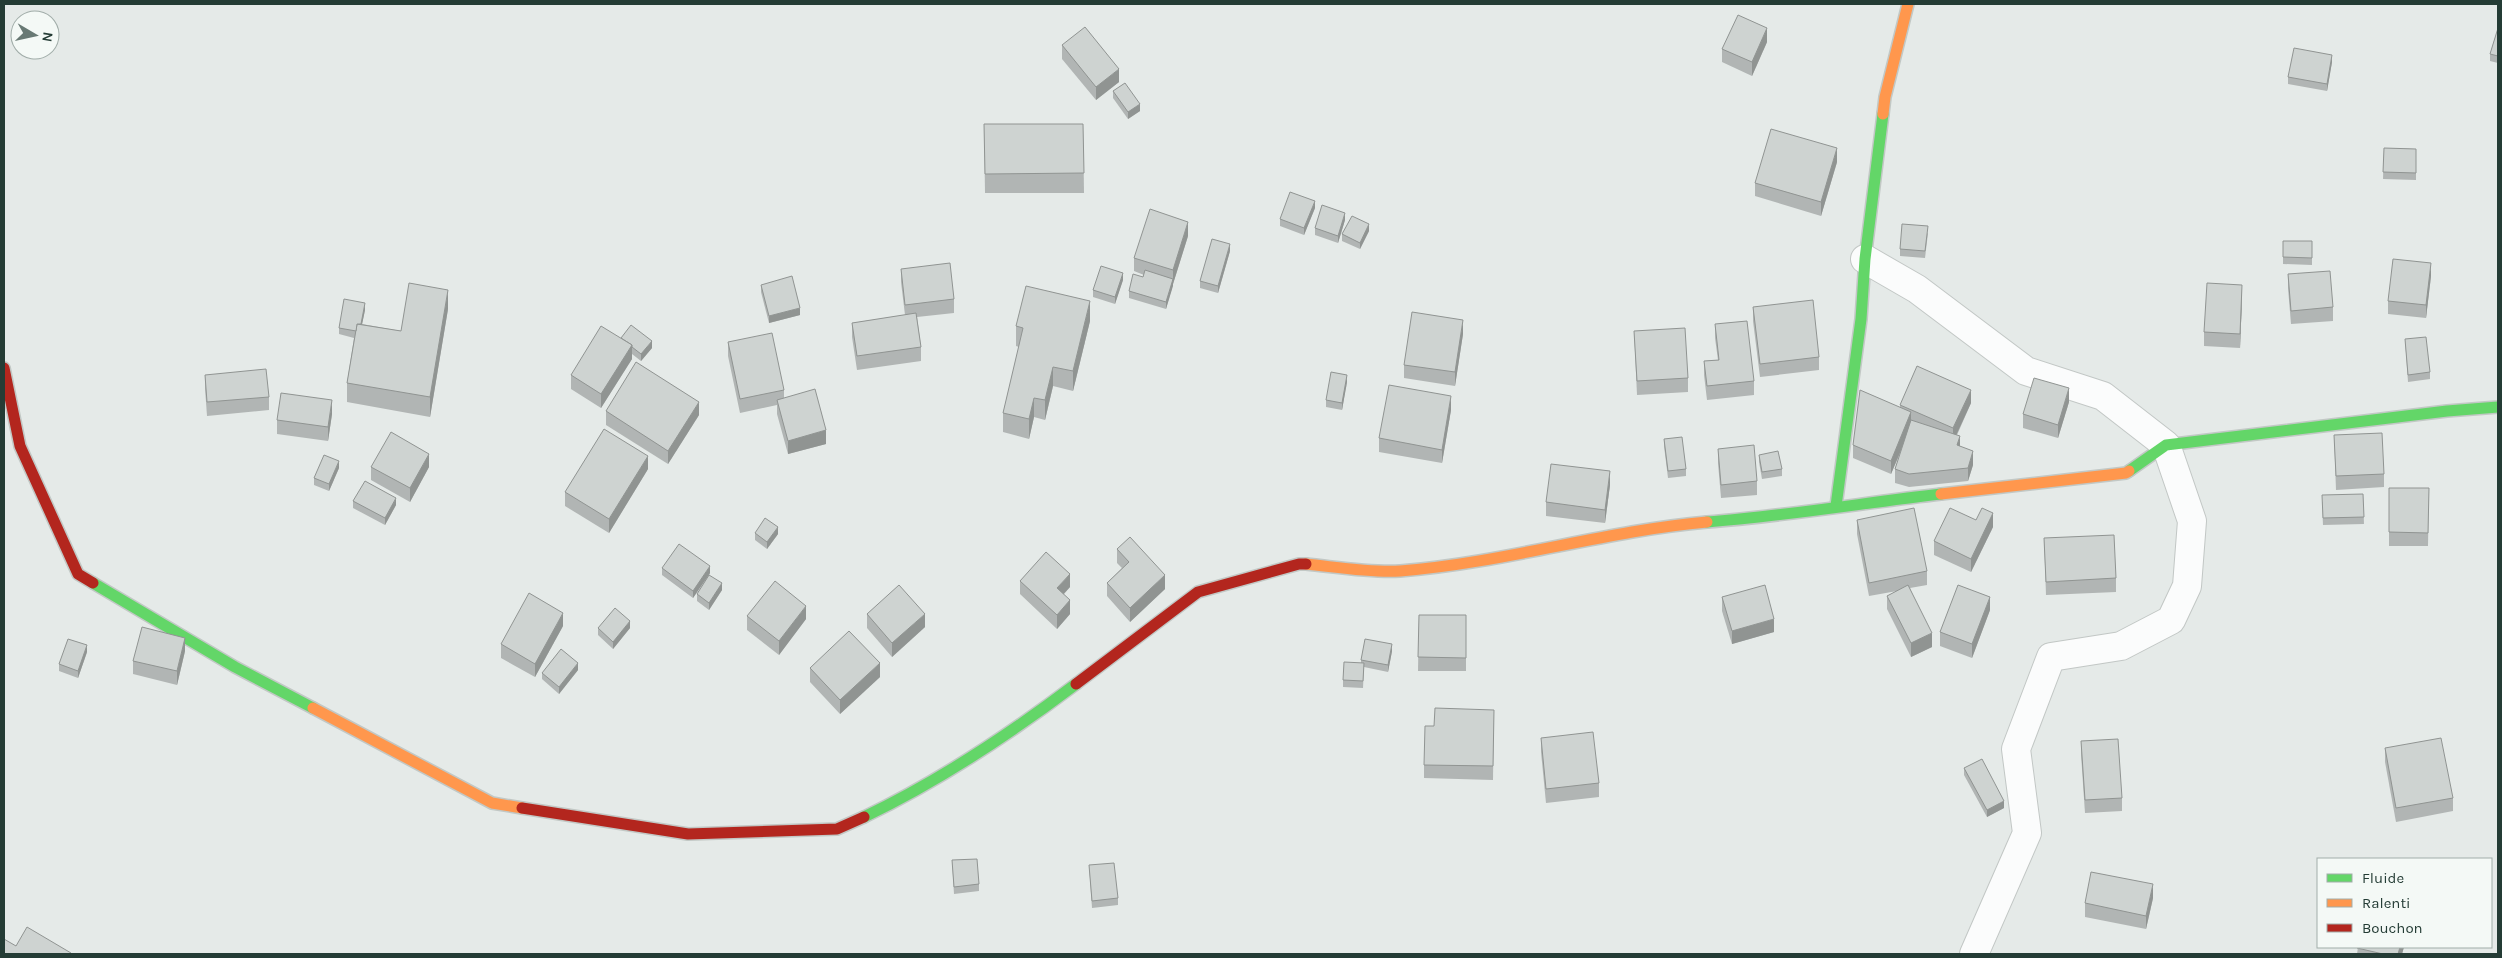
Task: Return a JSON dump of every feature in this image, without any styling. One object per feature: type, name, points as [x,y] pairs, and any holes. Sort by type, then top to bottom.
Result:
[{"type":"street","points":[[1836,506],[1861,319],[1865,259],[1885,97],[1908,4]]},
{"type":"street","points":[[1865,259],[1917,289],[2026,372],[2103,396],[2166,445],[2192,521],[2187,586],[2171,620],[2121,646],[2050,658],[2016,749],[2026,833],[1974,954]]},
{"type":"street","points":[[4,368],[20,446],[78,574],[235,668],[492,803],[688,834],[837,829],[914,793],[1045,708],[1198,592],[1299,564],[1399,571],[1482,559],[1665,526],[1760,518],[1836,506],[2126,472],[2166,445],[2447,410],[2498,407]]},
{"type":"building","points":[[1738,15],[1767,28],[1752,62],[1722,49]]},
{"type":"building","points":[[1085,27],[1119,69],[1096,87],[1062,45]]},
{"type":"building","points":[[2498,28],[2498,56],[2490,54]]},
{"type":"building","points":[[2294,48],[2332,55],[2327,84],[2288,77]]},
{"type":"building","points":[[1125,83],[1140,104],[1128,112],[1113,91]]},
{"type":"building","points":[[984,124],[1083,124],[1084,173],[985,174]]},
{"type":"building","points":[[1771,129],[1837,148],[1821,202],[1755,183]]},
{"type":"building","points":[[2384,148],[2416,149],[2416,173],[2383,172]]},
{"type":"building","points":[[1290,192],[1315,201],[1304,228],[1280,219]]},
{"type":"building","points":[[1322,205],[1345,213],[1338,236],[1315,228]]},
{"type":"building","points":[[1150,209],[1188,222],[1173,270],[1134,258]]},
{"type":"building","points":[[1352,216],[1369,224],[1360,243],[1342,234]]},
{"type":"building","points":[[1902,224],[1928,226],[1925,251],[1900,249]]},
{"type":"building","points":[[1212,239],[1230,244],[1218,286],[1200,281]]},
{"type":"building","points":[[2283,241],[2312,241],[2312,258],[2283,257]]},
{"type":"building","points":[[2393,259],[2431,263],[2426,305],[2388,301]]},
{"type":"building","points":[[950,263],[954,299],[905,305],[901,269]]},
{"type":"building","points":[[1101,266],[1123,273],[1115,297],[1093,290]]},
{"type":"building","points":[[1145,270],[1173,279],[1166,302],[1129,291],[1133,274],[1143,277]]},
{"type":"building","points":[[2330,271],[2333,307],[2291,311],[2288,274]]},
{"type":"building","points":[[792,276],[800,308],[769,316],[761,285]]},
{"type":"building","points":[[409,283],[448,290],[430,397],[347,383],[357,324],[401,331]]},
{"type":"building","points":[[2207,283],[2242,285],[2240,334],[2204,332]]},
{"type":"building","points":[[1026,286],[1090,301],[1073,371],[1053,367],[1045,400],[1034,398],[1029,419],[1003,413],[1023,328],[1016,326]]},
{"type":"building","points":[[344,299],[365,303],[361,324],[357,324],[356,331],[339,328]]},
{"type":"building","points":[[1813,300],[1819,357],[1760,364],[1753,307]]},
{"type":"building","points":[[1412,312],[1463,320],[1455,372],[1404,365]]},
{"type":"building","points":[[916,313],[921,347],[857,356],[852,323]]},
{"type":"building","points":[[1747,321],[1754,381],[1707,386],[1704,361],[1719,360],[1715,324]]},
{"type":"building","points":[[631,325],[652,341],[641,354],[621,338]]},
{"type":"building","points":[[601,326],[632,345],[601,394],[571,375]]},
{"type":"building","points":[[1685,328],[1688,378],[1637,381],[1634,331]]},
{"type":"building","points":[[772,333],[784,390],[740,399],[728,342]]},
{"type":"building","points":[[2426,337],[2430,372],[2408,375],[2405,339]]},
{"type":"building","points":[[636,362],[699,402],[668,451],[606,411]]},
{"type":"building","points":[[1917,366],[1971,390],[1953,428],[1900,405]]},
{"type":"building","points":[[266,369],[269,397],[207,402],[205,375]]},
{"type":"building","points":[[1331,372],[1347,375],[1342,403],[1326,400]]},
{"type":"building","points":[[2034,378],[2069,388],[2058,425],[2023,414]]},
{"type":"building","points":[[1389,385],[1451,396],[1442,450],[1379,438]]},
{"type":"building","points":[[815,389],[826,430],[788,441],[777,400]]},
{"type":"building","points":[[1860,390],[1911,412],[1891,461],[1853,445]]},
{"type":"building","points":[[281,393],[332,400],[328,427],[277,420]]},
{"type":"building","points":[[1911,420],[1960,436],[1957,445],[1973,451],[1968,468],[1909,474],[1895,469]]},
{"type":"building","points":[[604,429],[648,456],[609,519],[565,492]]},
{"type":"building","points":[[391,432],[429,454],[410,488],[371,467]]},
{"type":"building","points":[[2382,433],[2384,474],[2336,476],[2334,435]]},
{"type":"building","points":[[1682,437],[1686,469],[1668,471],[1664,439]]},
{"type":"building","points":[[1754,445],[1757,481],[1721,485],[1718,449]]},
{"type":"building","points":[[1778,451],[1782,469],[1762,472],[1759,455]]},
{"type":"building","points":[[324,455],[339,461],[329,484],[314,478]]},
{"type":"building","points":[[1551,464],[1610,471],[1605,510],[1546,502]]},
{"type":"building","points":[[365,481],[396,498],[385,518],[353,501]]},
{"type":"building","points":[[2389,488],[2429,488],[2428,533],[2389,532]]},
{"type":"building","points":[[2363,494],[2364,517],[2323,518],[2322,495]]},
{"type":"building","points":[[1914,508],[1927,571],[1869,583],[1857,520]]},
{"type":"building","points":[[1950,508],[1976,520],[1982,508],[1993,513],[1971,559],[1934,541]]},
{"type":"building","points":[[765,518],[778,527],[767,542],[755,533]]},
{"type":"building","points":[[2114,535],[2116,578],[2046,582],[2044,538]]},
{"type":"building","points":[[1130,537],[1165,575],[1130,608],[1107,583],[1129,562],[1117,549]]},
{"type":"building","points":[[679,544],[710,566],[693,591],[662,568]]},
{"type":"building","points":[[1046,552],[1070,574],[1057,588],[1070,600],[1057,615],[1020,581]]},
{"type":"building","points":[[709,575],[722,583],[709,603],[697,594]]},
{"type":"building","points":[[775,581],[806,606],[779,641],[747,616]]},
{"type":"building","points":[[899,585],[925,614],[892,643],[867,614]]},
{"type":"building","points":[[1765,585],[1774,619],[1732,631],[1722,597]]},
{"type":"building","points":[[1908,585],[1932,633],[1911,643],[1887,596]]},
{"type":"building","points":[[1958,585],[1990,597],[1972,644],[1940,632]]},
{"type":"building","points":[[529,593],[563,613],[535,664],[501,644]]},
{"type":"building","points":[[615,608],[630,621],[613,642],[598,628]]},
{"type":"building","points":[[1419,615],[1466,615],[1466,658],[1418,657]]},
{"type":"building","points":[[142,627],[185,638],[177,671],[133,661]]},
{"type":"building","points":[[849,631],[880,663],[840,700],[810,668]]},
{"type":"building","points":[[68,639],[87,645],[78,671],[59,664]]},
{"type":"building","points":[[1365,639],[1392,644],[1388,665],[1361,660]]},
{"type":"building","points":[[561,649],[578,663],[559,687],[542,673]]},
{"type":"building","points":[[1344,662],[1364,663],[1363,681],[1343,680]]},
{"type":"building","points":[[1435,708],[1494,710],[1493,766],[1424,765],[1425,726],[1434,726]]},
{"type":"building","points":[[1593,732],[1599,783],[1546,789],[1541,738]]},
{"type":"building","points":[[2441,738],[2453,798],[2396,808],[2385,748]]},
{"type":"building","points":[[2118,739],[2122,798],[2085,800],[2081,741]]},
{"type":"building","points":[[1982,759],[2004,801],[1987,810],[1964,768]]},
{"type":"building","points":[[977,859],[979,884],[954,887],[952,860]]},
{"type":"building","points":[[1114,863],[1118,898],[1092,901],[1089,865]]},
{"type":"building","points":[[2091,872],[2153,884],[2146,916],[2085,903]]},
{"type":"building","points":[[27,927],[71,953],[4,954],[4,939],[16,946]]},
{"type":"building","points":[[2357,948],[2400,948],[2398,954],[2383,954]]},
{"type":"traffic: fast","points":[[1836,506],[1861,319],[1865,259],[1883,114]]},
{"type":"traffic: fast","points":[[2129,471],[2166,445],[2447,411],[2498,407]]},
{"type":"traffic: fast","points":[[1707,522],[1795,513],[1941,494]]},
{"type":"traffic: fast","points":[[93,583],[235,667],[313,708]]},
{"type":"traffic: fast","points":[[864,817],[919,788],[973,756],[1026,721],[1076,684]]},
{"type":"traffic: slow","points":[[1883,114],[1885,97],[1908,4]]},
{"type":"traffic: slow","points":[[1941,494],[2126,473],[2129,471]]},
{"type":"traffic: slow","points":[[1306,564],[1377,571],[1439,567],[1630,532],[1707,522]]},
{"type":"traffic: slow","points":[[313,708],[492,803],[522,808]]},
{"type":"traffic: jam","points":[[4,368],[20,446],[78,574],[93,583]]},
{"type":"traffic: jam","points":[[1076,684],[1198,592],[1299,564],[1306,564]]},
{"type":"traffic: jam","points":[[522,808],[688,834],[837,829],[864,817]]}]
